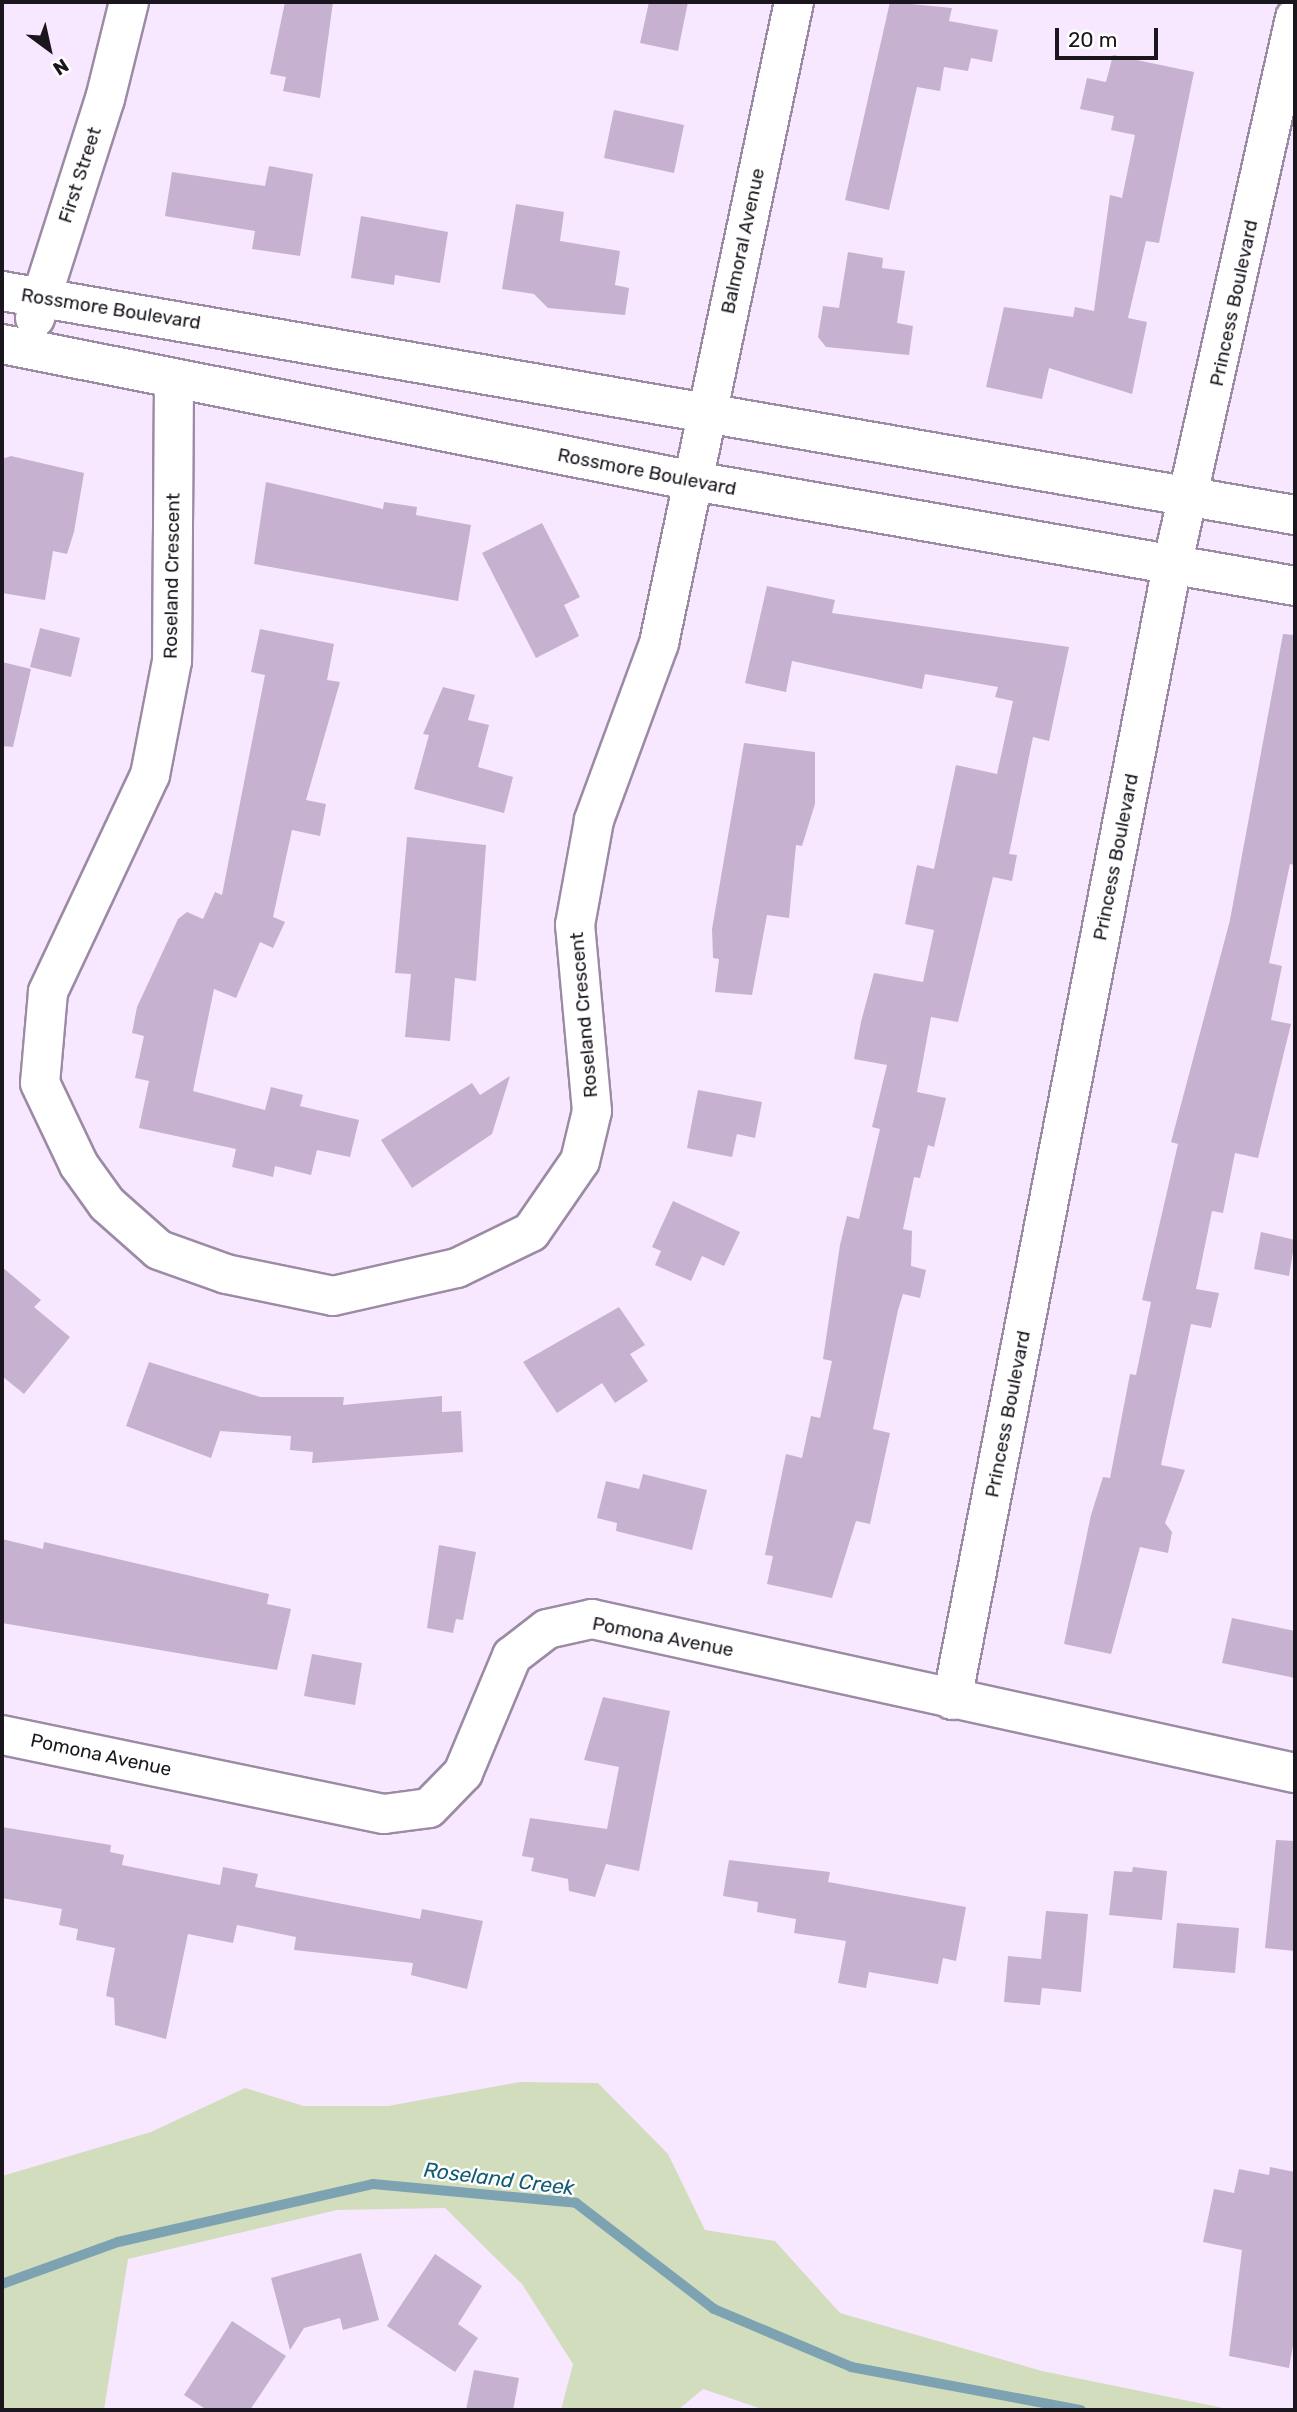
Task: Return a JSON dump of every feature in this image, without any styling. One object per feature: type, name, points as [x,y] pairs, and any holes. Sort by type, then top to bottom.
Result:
[{"type":"street","name":"First Street","points":[[15,346],[40,295],[106,99],[128,2]]},
{"type":"street","name":"Balmoral Avenue","points":[[694,481],[794,2]]},
{"type":"street","name":"Princess Boulevard","points":[[952,1700],[1172,566],[1192,495],[1295,18]]},
{"type":"street","name":"Rossmore Boulevard","points":[[2,291],[40,295],[1295,515]]},
{"type":"street","name":"Rossmore Boulevard","points":[[15,346],[174,382],[694,481],[1295,586]]},
{"type":"street","name":"Roseland Crescent","points":[[174,382],[172,661],[150,775],[48,992],[40,1083],[79,1165],[107,1204],[159,1250],[226,1274],[332,1297],[457,1268],[531,1233],[580,1160],[592,1111],[575,925],[593,820],[659,643],[694,481]]},
{"type":"street","name":"Pomona Avenue","points":[[2,1735],[384,1814],[429,1808],[463,1773],[512,1656],[547,1629],[592,1619],[1295,1773]]},
{"type":"green space","points":[[520,2082],[598,2083],[668,2154],[705,2230],[775,2241],[840,2313],[1042,2371],[1233,2410],[765,2410],[703,2389],[678,2410],[561,2410],[573,2364],[522,2284],[445,2208],[337,2210],[128,2259],[104,2410],[2,2410],[2,2176],[151,2132],[245,2088],[304,2106],[388,2106]]},
{"type":"building","points":[[285,2],[333,2],[320,98],[283,91],[286,77],[270,74]]},
{"type":"building","points":[[649,2],[688,2],[678,51],[640,43]]},
{"type":"building","points":[[890,2],[952,8],[949,21],[998,30],[992,62],[971,58],[968,71],[944,67],[940,91],[917,87],[889,210],[845,200]]},
{"type":"building","points":[[1113,55],[1194,72],[1159,243],[1146,241],[1128,318],[1147,322],[1132,394],[1049,368],[1042,399],[986,387],[1004,307],[1073,317],[1075,307],[1094,311],[1110,195],[1122,198],[1135,135],[1111,130],[1114,116],[1080,109],[1087,78],[1106,82]]},
{"type":"building","points":[[614,110],[684,125],[674,173],[604,158]]},
{"type":"building","points":[[269,166],[313,174],[300,256],[252,249],[255,231],[165,216],[172,172],[265,186]]},
{"type":"building","points":[[516,204],[564,212],[560,241],[620,251],[615,285],[629,288],[625,315],[548,308],[534,294],[502,289]]},
{"type":"building","points":[[361,216],[448,232],[440,283],[395,275],[394,285],[351,278]]},
{"type":"building","points":[[848,252],[883,258],[882,268],[905,271],[897,323],[913,326],[909,355],[826,347],[818,337],[823,306],[839,308]]},
{"type":"building","points":[[11,456],[84,473],[74,532],[67,554],[53,551],[45,600],[2,593],[2,459]]},
{"type":"building","points":[[266,482],[383,509],[384,502],[417,507],[416,515],[471,525],[458,601],[254,564]]},
{"type":"building","points":[[542,523],[580,597],[564,605],[579,636],[536,658],[482,553]]},
{"type":"building","points":[[767,586],[835,600],[832,613],[1069,647],[1049,741],[1033,737],[1009,854],[1017,855],[1012,881],[993,877],[958,1022],[931,1017],[917,1092],[946,1098],[934,1147],[928,1145],[920,1178],[914,1177],[903,1229],[912,1231],[911,1266],[926,1270],[920,1298],[903,1294],[898,1310],[873,1429],[890,1433],[870,1524],[856,1521],[832,1598],[767,1584],[773,1556],[765,1555],[786,1454],[802,1458],[811,1416],[820,1418],[832,1361],[823,1359],[840,1245],[847,1216],[859,1219],[880,1129],[872,1127],[887,1065],[854,1059],[861,1022],[874,973],[923,982],[934,930],[905,924],[917,865],[934,869],[956,765],[997,774],[1013,701],[995,697],[998,687],[925,674],[922,689],[792,661],[786,692],[745,683]]},
{"type":"building","points":[[40,628],[80,638],[71,677],[30,667]]},
{"type":"building","points":[[260,629],[334,644],[327,680],[340,682],[306,800],[326,804],[320,836],[292,830],[273,917],[285,922],[273,948],[260,942],[236,998],[214,989],[193,1091],[265,1110],[271,1087],[303,1095],[300,1106],[359,1120],[350,1157],[317,1150],[311,1175],[275,1166],[273,1177],[232,1167],[236,1149],[139,1128],[149,1081],[135,1078],[144,1036],[132,1033],[137,1007],[178,919],[187,912],[203,919],[215,892],[222,895],[265,675],[251,672]]},
{"type":"building","points":[[1283,634],[1295,635],[1295,865],[1290,864],[1269,963],[1282,966],[1271,1020],[1291,1024],[1258,1158],[1235,1153],[1223,1213],[1212,1211],[1196,1289],[1219,1293],[1211,1328],[1191,1324],[1161,1465],[1185,1470],[1165,1523],[1172,1532],[1168,1553],[1140,1547],[1111,1654],[1064,1644],[1091,1515],[1103,1477],[1110,1478],[1130,1374],[1136,1375],[1151,1302],[1142,1300],[1178,1144],[1171,1142],[1230,920]]},
{"type":"building","points":[[2,662],[31,669],[13,747],[2,746]]},
{"type":"building","points":[[443,687],[475,695],[468,720],[489,725],[478,767],[513,777],[504,813],[414,789],[429,735],[423,734]]},
{"type":"building","points":[[744,743],[815,752],[815,804],[802,846],[796,845],[789,918],[767,915],[752,995],[715,992],[719,959],[713,958],[712,929]]},
{"type":"building","points":[[407,837],[486,845],[476,981],[455,978],[450,1041],[405,1037],[411,974],[395,973]]},
{"type":"building","points":[[510,1076],[492,1134],[412,1188],[381,1140],[472,1083],[480,1095]]},
{"type":"building","points":[[698,1090],[762,1102],[755,1138],[737,1134],[732,1157],[687,1148]]},
{"type":"building","points":[[673,1201],[740,1232],[724,1266],[702,1256],[691,1281],[655,1265],[661,1251],[652,1247]]},
{"type":"building","points":[[1261,1232],[1295,1240],[1289,1276],[1254,1269]]},
{"type":"building","points":[[2,1267],[41,1300],[34,1307],[70,1337],[24,1394],[2,1376]]},
{"type":"building","points":[[619,1307],[645,1345],[630,1354],[648,1381],[615,1403],[602,1383],[557,1413],[523,1362]]},
{"type":"building","points":[[149,1362],[260,1397],[344,1397],[343,1405],[442,1396],[442,1412],[461,1411],[463,1452],[312,1463],[313,1452],[290,1450],[291,1436],[220,1431],[211,1458],[126,1426]]},
{"type":"building","points":[[643,1474],[707,1490],[692,1550],[616,1531],[617,1523],[597,1518],[606,1481],[639,1489]]},
{"type":"building","points":[[2,1539],[43,1549],[44,1542],[269,1594],[267,1604],[291,1609],[277,1670],[2,1623]]},
{"type":"building","points":[[439,1545],[476,1552],[463,1620],[456,1619],[453,1633],[427,1628]]},
{"type":"building","points":[[1232,1618],[1295,1631],[1295,1678],[1222,1663]]},
{"type":"building","points":[[312,1654],[362,1663],[355,1705],[304,1696]]},
{"type":"building","points":[[603,1697],[670,1711],[639,1871],[606,1864],[595,1897],[569,1891],[568,1879],[531,1871],[534,1858],[522,1856],[530,1818],[607,1829],[619,1767],[584,1760]]},
{"type":"building","points":[[2,1827],[111,1845],[110,1852],[124,1855],[122,1865],[220,1885],[223,1867],[258,1874],[255,1887],[420,1919],[422,1909],[483,1921],[467,1989],[411,1975],[413,1963],[294,1950],[296,1937],[237,1925],[233,1943],[188,1934],[166,2039],[115,2025],[114,1998],[106,1996],[115,1948],[76,1940],[78,1929],[59,1925],[62,1909],[2,1898]]},
{"type":"building","points":[[1276,1840],[1295,1841],[1295,1951],[1265,1948]]},
{"type":"building","points":[[729,1860],[830,1872],[828,1882],[966,1907],[956,1961],[943,1958],[938,1984],[869,1972],[866,1988],[838,1983],[846,1941],[794,1933],[796,1919],[757,1912],[758,1902],[723,1896]]},
{"type":"building","points":[[1133,1867],[1167,1871],[1162,1920],[1109,1915],[1114,1871],[1132,1872]]},
{"type":"building","points":[[1046,1911],[1088,1914],[1081,1992],[1042,1988],[1040,2005],[1004,2002],[1008,1956],[1041,1959]]},
{"type":"building","points":[[1177,1923],[1239,1928],[1235,1973],[1173,1968]]},
{"type":"building","points":[[1270,2167],[1295,2172],[1295,2334],[1289,2368],[1229,2356],[1242,2250],[1203,2242],[1214,2189],[1234,2193],[1239,2169],[1269,2175]]},
{"type":"building","points":[[361,2253],[379,2320],[343,2330],[340,2318],[304,2328],[290,2350],[271,2278]]},
{"type":"building","points":[[435,2254],[482,2286],[458,2324],[478,2338],[455,2372],[387,2326]]},
{"type":"building","points":[[232,2321],[286,2356],[250,2410],[207,2410],[184,2395]]},
{"type":"building","points":[[474,2370],[519,2378],[513,2410],[466,2410]]},
{"type":"waterway","name":"Roseland Creek","points":[[2,2284],[118,2242],[373,2184],[576,2203],[714,2309],[851,2367],[1081,2410]]}]
